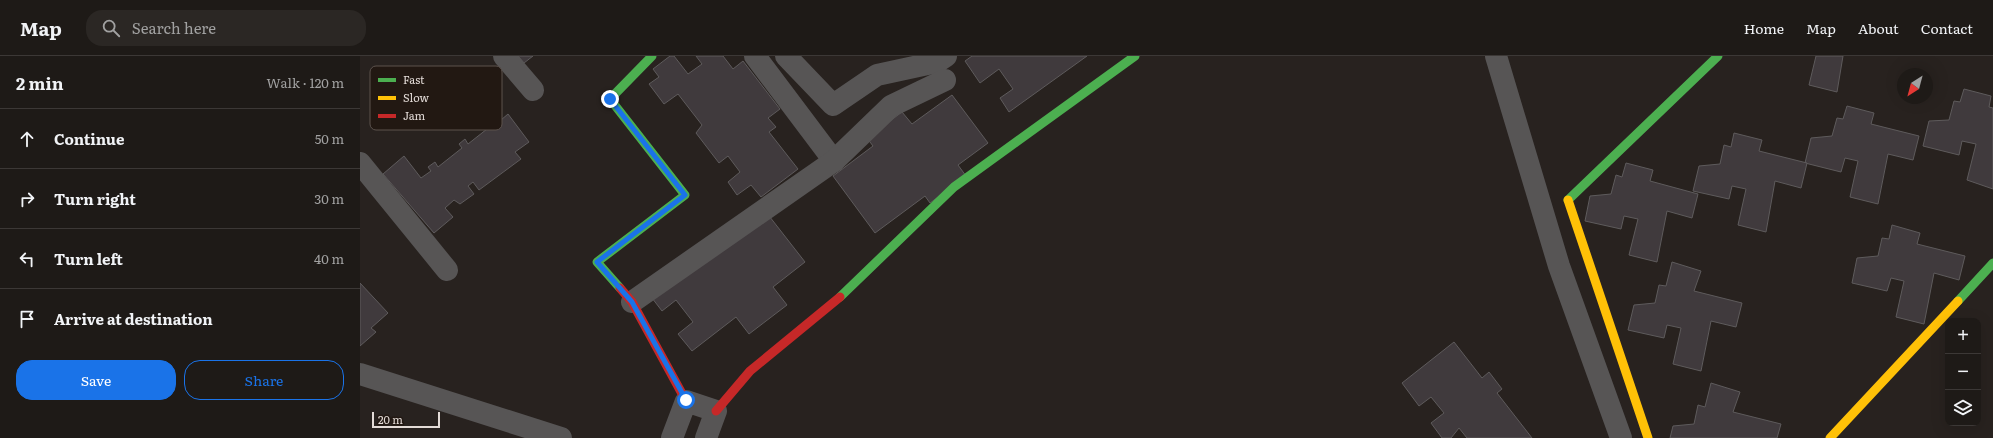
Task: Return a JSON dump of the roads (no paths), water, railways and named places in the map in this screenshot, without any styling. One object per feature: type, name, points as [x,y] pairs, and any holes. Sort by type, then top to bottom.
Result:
[{"type":"street","points":[[504,56],[533,90]]},
{"type":"street","points":[[652,56],[610,99],[685,195],[597,262],[632,302],[686,400],[716,411]]},
{"type":"street","points":[[755,56],[834,161]]},
{"type":"street","points":[[786,56],[833,105],[877,75],[937,62],[946,56]]},
{"type":"street","points":[[706,438],[716,411],[750,371],[846,292],[954,187],[1135,56]]},
{"type":"street","points":[[1496,56],[1559,266],[1621,438]]},
{"type":"street","points":[[1648,438],[1566,201],[1718,56]]},
{"type":"street","points":[[632,302],[834,161],[891,106],[945,80]]},
{"type":"street","points":[[360,163],[447,270]]},
{"type":"street","points":[[1830,438],[1993,263]]},
{"type":"street","points":[[360,374],[561,438]]},
{"type":"street","points":[[672,438],[686,400]]}]
